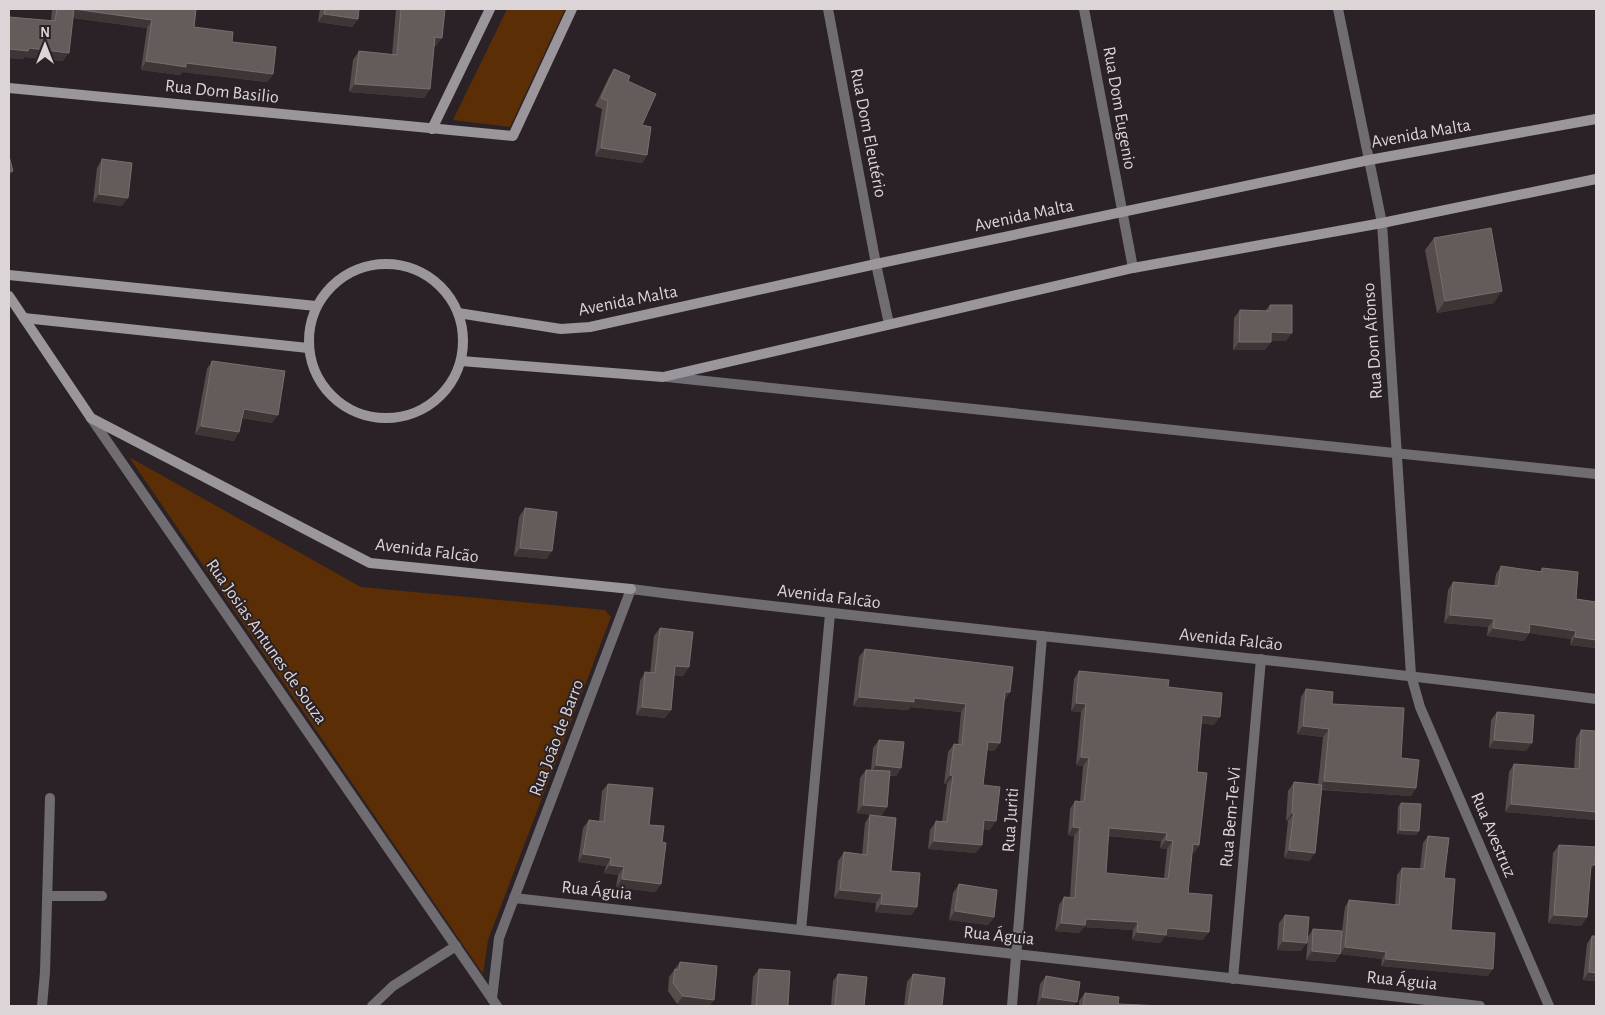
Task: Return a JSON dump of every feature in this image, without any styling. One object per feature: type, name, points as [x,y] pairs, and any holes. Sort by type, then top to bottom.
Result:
[{"type":"street","points":[[432,129],[490,9]]},
{"type":"street","name":"Rua Dom Basilio","points":[[9,88],[514,136],[572,9]]},
{"type":"street","name":"Rua Dom Eleutério","points":[[828,9],[876,264],[890,324]]},
{"type":"street","name":"Rua Dom Eugenio","points":[[1084,9],[1132,268]]},
{"type":"street","name":"Rua Dom Afonso","points":[[1338,9],[1382,223],[1411,675]]},
{"type":"street","name":"Avenida Malta","points":[[458,313],[561,329],[590,327],[876,264],[1369,160],[1596,118]]},
{"type":"street","points":[[664,377],[1132,268],[1382,223],[1596,179]]},
{"type":"street","points":[[373,265],[398,265],[413,269],[434,281],[451,299],[458,313],[463,329],[461,361],[455,377],[434,402],[412,414],[387,419],[355,412],[334,398],[318,380],[308,348],[311,320],[316,306],[336,281],[350,272],[373,265]]},
{"type":"street","points":[[9,275],[316,306]]},
{"type":"street","name":"Rua Josias Antunes de Souza","points":[[9,296],[494,1003]]},
{"type":"street","points":[[24,318],[308,348]]},
{"type":"street","points":[[461,361],[664,377],[1596,474]]},
{"type":"street","name":"Avenida Falcão","points":[[91,418],[370,563],[631,589],[830,614],[1411,675],[1596,699]]},
{"type":"street","name":"Rua João de Barro","points":[[494,1003],[500,938],[631,589]]},
{"type":"street","points":[[801,930],[830,614]]},
{"type":"street","name":"Rua Juriti","points":[[1012,1006],[1042,636]]},
{"type":"street","name":"Rua Bem-Te-Vi","points":[[1233,978],[1261,659]]},
{"type":"street","name":"Rua Avestruz","points":[[1411,675],[1420,707],[1549,1006]]},
{"type":"street","points":[[42,1006],[48,896],[50,798]]},
{"type":"street","points":[[48,896],[102,896]]},
{"type":"street","name":"Rua Águia","points":[[514,898],[1480,1006]]},
{"type":"street","points":[[372,1006],[394,986],[456,946]]},
{"type":"shaded area","points":[[507,9],[565,9],[510,127],[453,120]]},
{"type":"shaded area","points":[[129,457],[361,587],[605,610],[611,617],[488,940],[483,974]]},
{"type":"building","points":[[57,9],[74,9],[69,53],[29,48],[28,51],[9,49],[9,17],[55,21]]},
{"type":"building","points":[[74,9],[196,9],[194,27],[233,32],[232,42],[276,47],[273,74],[186,63],[186,67],[146,61],[152,20]]},
{"type":"building","points":[[325,9],[359,9],[358,19],[324,14]]},
{"type":"building","points":[[401,9],[445,9],[442,38],[435,37],[430,89],[355,84],[359,51],[397,55]]},
{"type":"building","points":[[614,69],[630,76],[628,81],[656,94],[642,125],[651,127],[647,155],[601,148],[608,101],[601,98]]},
{"type":"building","points":[[9,156],[13,171],[9,172]]},
{"type":"building","points":[[102,159],[132,163],[128,198],[99,194]]},
{"type":"building","points":[[1491,228],[1502,291],[1445,301],[1434,238]]},
{"type":"building","points":[[1270,305],[1292,305],[1292,333],[1271,332],[1271,342],[1239,342],[1240,310],[1270,311]]},
{"type":"building","points":[[212,361],[285,371],[278,415],[244,409],[239,432],[201,426]]},
{"type":"building","points":[[525,508],[557,512],[552,551],[520,548]]},
{"type":"building","points":[[1501,566],[1542,572],[1542,568],[1578,572],[1576,599],[1596,602],[1596,640],[1575,637],[1576,631],[1530,624],[1529,633],[1493,628],[1494,619],[1450,615],[1453,582],[1498,586]]},
{"type":"building","points":[[660,628],[693,632],[689,667],[675,666],[671,710],[642,707],[645,672],[655,673]]},
{"type":"building","points":[[865,649],[1013,667],[1010,692],[1005,692],[1000,743],[988,742],[983,785],[1000,787],[996,821],[984,820],[982,845],[934,841],[936,821],[947,822],[953,776],[950,775],[954,744],[962,745],[966,704],[914,698],[914,702],[859,697]]},
{"type":"building","points":[[1079,671],[1169,680],[1168,687],[1222,693],[1220,717],[1202,715],[1197,772],[1207,773],[1199,845],[1193,844],[1188,893],[1212,895],[1209,932],[1167,928],[1166,935],[1137,932],[1138,922],[1086,919],[1085,925],[1061,923],[1064,897],[1075,898],[1080,828],[1073,827],[1075,801],[1084,802],[1089,758],[1081,757],[1086,704],[1076,703]],"holes":[[[1109,828],[1167,833],[1166,840],[1173,841],[1168,879],[1106,873]]]},
{"type":"building","points":[[1306,689],[1333,692],[1332,704],[1404,708],[1401,758],[1419,760],[1416,788],[1324,781],[1329,729],[1303,726]]},
{"type":"building","points":[[1497,712],[1534,715],[1532,743],[1494,740]]},
{"type":"building","points":[[1581,730],[1596,731],[1596,812],[1511,804],[1514,764],[1579,769]]},
{"type":"building","points":[[879,740],[904,742],[901,768],[876,765]]},
{"type":"building","points":[[866,770],[890,771],[887,807],[863,805]]},
{"type":"building","points":[[1294,782],[1322,785],[1315,853],[1289,850],[1294,813],[1292,813]]},
{"type":"building","points":[[608,784],[653,788],[649,825],[664,826],[662,842],[666,843],[661,884],[622,879],[624,867],[610,865],[611,858],[583,854],[589,820],[604,822]]},
{"type":"building","points":[[1401,803],[1421,804],[1419,831],[1400,830]]},
{"type":"building","points":[[870,815],[896,818],[891,871],[920,873],[917,907],[881,904],[882,894],[840,890],[844,852],[867,855]]},
{"type":"building","points":[[1428,836],[1449,838],[1444,878],[1455,879],[1451,930],[1495,933],[1493,969],[1386,959],[1386,952],[1345,947],[1349,900],[1399,905],[1402,868],[1424,869]]},
{"type":"building","points":[[1559,845],[1596,847],[1595,865],[1591,865],[1587,917],[1554,915]]},
{"type":"building","points":[[959,884],[997,890],[994,917],[955,911]]},
{"type":"building","points":[[1285,915],[1309,917],[1307,943],[1283,941]]},
{"type":"building","points":[[1313,929],[1342,931],[1340,954],[1312,951]]},
{"type":"building","points":[[1592,936],[1596,936],[1596,973],[1589,972]]},
{"type":"building","points":[[680,962],[717,966],[714,1000],[683,996],[673,983],[675,969],[679,970]]},
{"type":"building","points":[[759,969],[790,971],[788,1006],[756,1006]]},
{"type":"building","points":[[838,974],[867,977],[864,1006],[835,1006]]},
{"type":"building","points":[[913,974],[945,978],[942,1006],[908,1006]]},
{"type":"building","points":[[1046,976],[1080,982],[1077,1002],[1042,997]]},
{"type":"building","points":[[1085,993],[1119,997],[1118,1004],[1163,1006],[1083,1006]]}]
